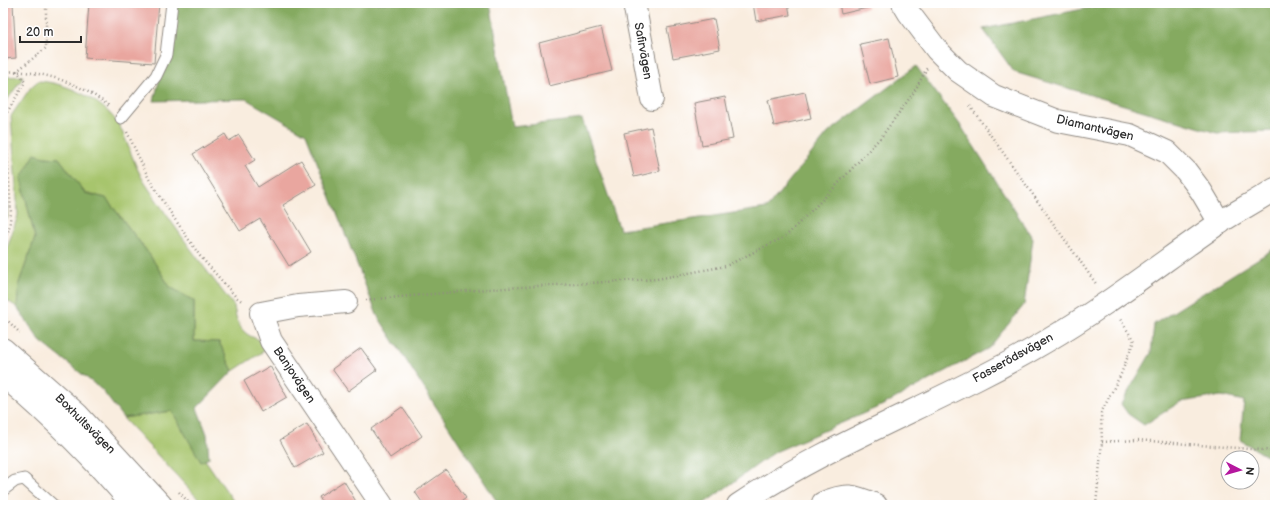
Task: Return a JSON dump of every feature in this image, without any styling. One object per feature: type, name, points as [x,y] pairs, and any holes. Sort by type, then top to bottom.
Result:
[{"type":"street","name":"Safirvägen","points":[[634,3],[652,99]]},
{"type":"street","name":"Diamantvägen","points":[[904,3],[913,19],[937,50],[958,71],[994,96],[1058,121],[1130,135],[1167,152],[1186,171],[1201,191],[1220,223]]},
{"type":"street","name":"Fasserödsvägen","points":[[738,505],[774,481],[963,386],[1045,342],[1108,301],[1220,223],[1275,190]]},
{"type":"street","points":[[261,313],[298,306],[346,302]]},
{"type":"street","name":"Banjovägen","points":[[261,313],[271,341],[382,505]]},
{"type":"street","name":"Boxhultsvägen","points":[[3,349],[77,414],[161,505]]},
{"type":"street","name":"Boxhultsvägen","points":[[3,375],[30,398],[96,462],[133,505]]},
{"type":"street","points":[[823,505],[823,503],[838,496],[858,497],[876,505]]},
{"type":"lane","points":[[121,118],[156,76],[166,55],[172,3]]},
{"type":"lane","points":[[3,490],[15,481],[24,479],[53,505]]},
{"type":"path","points":[[17,71],[46,48],[46,3]]},
{"type":"path","points":[[346,302],[496,289],[657,279],[726,266],[786,236],[835,187],[882,136],[914,92],[937,50]]},
{"type":"path","points":[[3,242],[9,229],[11,213],[5,116],[25,82],[17,71]]},
{"type":"path","points":[[3,72],[17,71],[60,80],[91,93],[109,106],[121,118],[149,179],[200,256],[236,297],[261,313]]},
{"type":"path","points":[[966,100],[1108,301],[1134,341],[1121,374],[1101,413],[1102,442],[1096,505]]},
{"type":"path","points":[[1102,442],[1138,440],[1275,451]]},
{"type":"green space","points":[[178,3],[490,3],[512,127],[582,119],[620,230],[767,208],[828,133],[916,66],[961,126],[1033,239],[1024,305],[989,348],[883,405],[775,452],[702,505],[499,505],[377,315],[306,134],[246,99],[154,101]]},
{"type":"green space","points":[[1113,3],[1275,3],[1275,131],[1217,133],[1014,72],[983,29]]},
{"type":"green space","points":[[23,76],[22,79],[3,106],[3,77]]},
{"type":"green space","points":[[38,81],[49,82],[73,89],[106,109],[114,118],[120,127],[145,183],[188,246],[234,306],[237,319],[242,329],[249,335],[261,340],[267,349],[233,371],[219,342],[194,341],[194,301],[170,287],[149,254],[106,198],[85,193],[59,158],[44,157],[21,178],[35,238],[19,283],[17,307],[3,298],[3,261],[18,215],[11,116],[31,87]]},
{"type":"green space","points":[[35,154],[44,157],[59,158],[85,193],[106,198],[149,254],[170,287],[194,301],[194,341],[219,342],[233,371],[197,408],[207,434],[209,458],[201,462],[172,411],[123,418],[102,390],[40,341],[17,307],[19,283],[35,238],[21,178]]},
{"type":"green space","points":[[3,158],[8,218],[3,219]]},
{"type":"green space","points":[[1275,248],[1275,461],[1260,452],[1260,450],[1257,450],[1240,440],[1244,401],[1221,396],[1180,402],[1144,425],[1128,414],[1121,404],[1151,353],[1154,324]]},
{"type":"green space","points":[[172,411],[236,505],[204,505],[123,418]]},
{"type":"building","points":[[3,3],[13,3],[16,58],[3,59]]},
{"type":"building","points":[[89,3],[159,3],[154,63],[85,58]]},
{"type":"building","points":[[753,3],[788,3],[790,15],[756,21]]},
{"type":"building","points":[[839,3],[866,3],[867,8],[841,14]]},
{"type":"building","points":[[714,19],[720,49],[673,58],[667,28]]},
{"type":"building","points":[[601,27],[612,71],[549,86],[539,43]]},
{"type":"building","points":[[889,38],[898,77],[870,84],[860,44]]},
{"type":"building","points":[[805,92],[811,118],[774,126],[768,100]]},
{"type":"building","points":[[725,97],[733,139],[702,145],[694,103]]},
{"type":"building","points":[[651,127],[660,171],[634,177],[624,133]]},
{"type":"building","points":[[225,134],[229,141],[239,135],[255,160],[245,166],[258,187],[301,160],[316,185],[283,205],[311,252],[289,266],[260,219],[240,231],[193,154]]},
{"type":"building","points":[[361,348],[377,370],[348,391],[332,369]]},
{"type":"building","points":[[270,366],[287,397],[261,412],[244,381]]},
{"type":"building","points":[[402,407],[422,436],[390,458],[371,429]]},
{"type":"building","points":[[307,424],[323,452],[295,468],[280,440]]},
{"type":"building","points":[[446,470],[466,498],[457,505],[424,505],[415,492]]},
{"type":"building","points":[[344,481],[358,505],[324,505],[319,497]]}]
